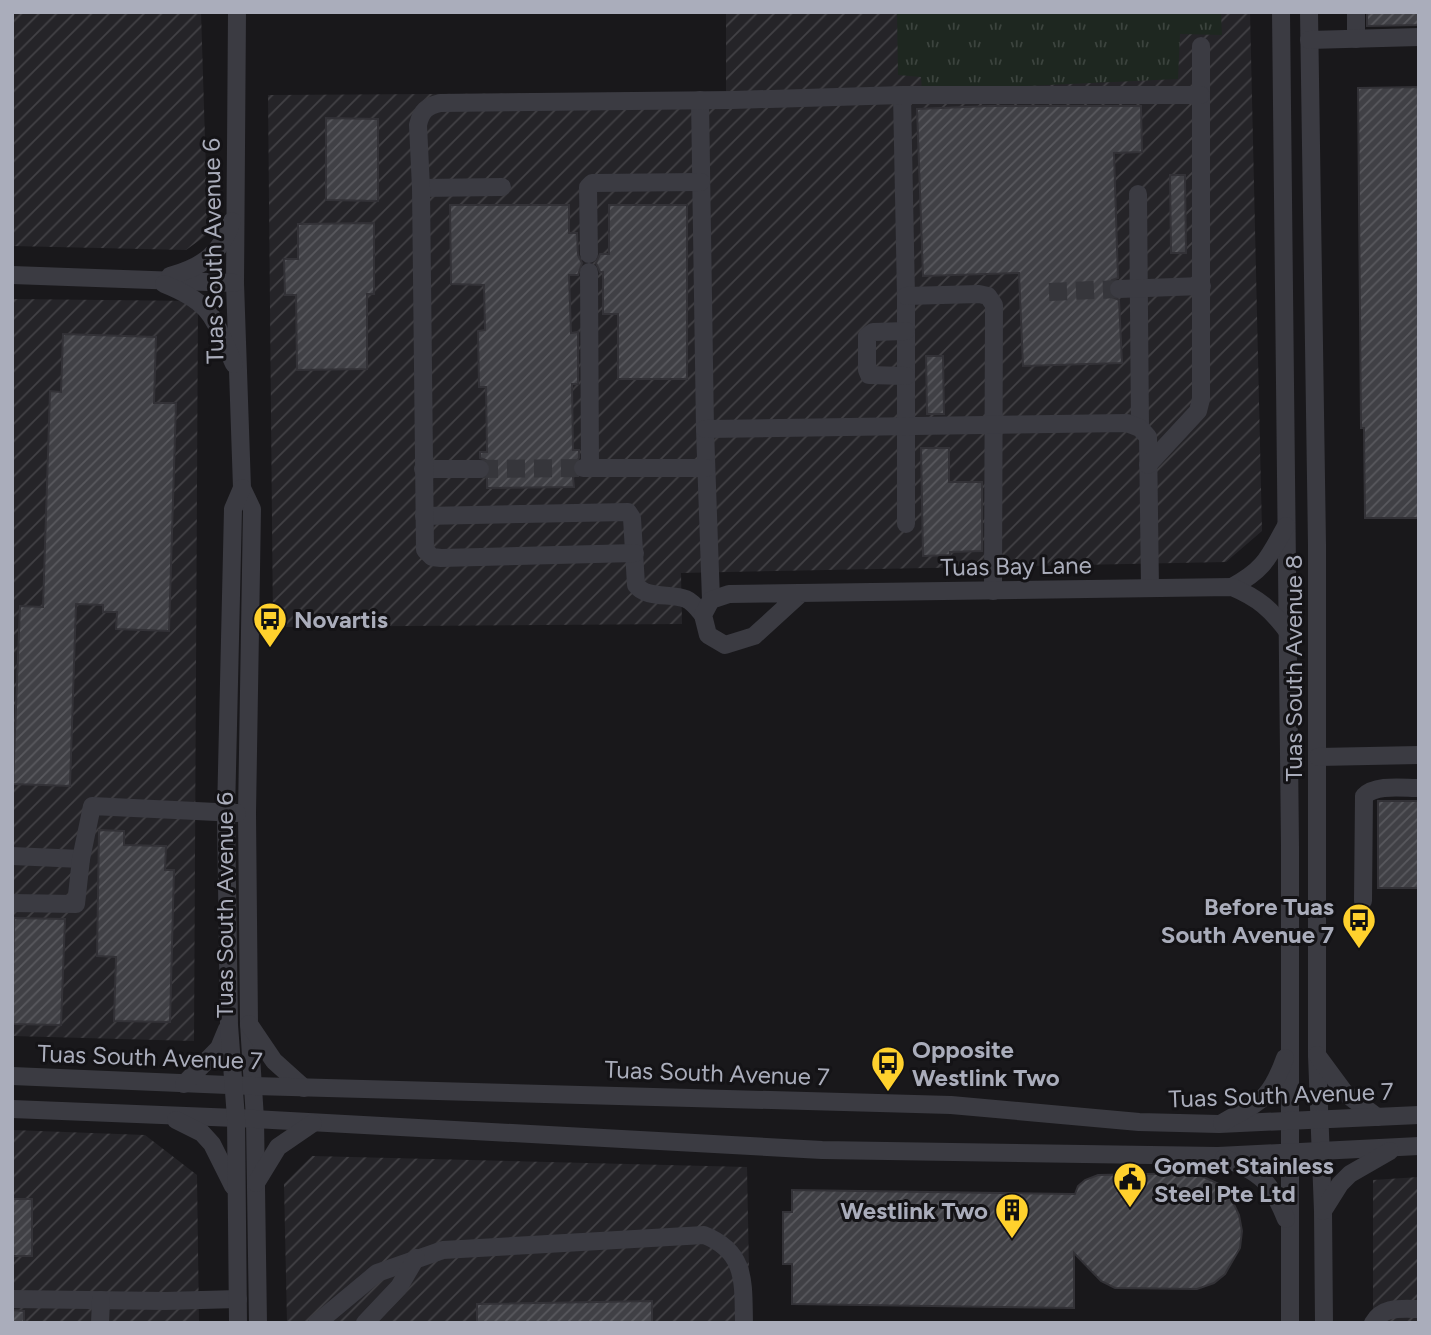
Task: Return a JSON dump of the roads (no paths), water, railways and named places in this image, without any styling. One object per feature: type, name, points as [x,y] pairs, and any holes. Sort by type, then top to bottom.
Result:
[{"type":"street","name":"Tuas South Avenue 6","points":[[237,12],[235,283],[242,488],[252,509],[247,813],[249,1024],[255,1119],[258,1323]]},
{"type":"street","name":"Tuas South Avenue 8","points":[[1281,12],[1289,632],[1290,1323]]},
{"type":"street","name":"Tuas South Avenue 8","points":[[1309,12],[1318,757],[1317,1055],[1324,1323]]},
{"type":"street","points":[[1356,12],[1356,39]]},
{"type":"street","points":[[1309,40],[1419,37]]},
{"type":"street","points":[[1148,465],[1198,411],[1202,399],[1201,46]]},
{"type":"street","points":[[635,553],[432,558],[425,550],[418,125],[420,117],[429,105],[902,95],[1201,95]]},
{"type":"street","points":[[902,95],[906,296],[906,524]]},
{"type":"street","points":[[700,100],[708,635],[725,645],[754,636],[800,594]]},
{"type":"street","points":[[701,182],[592,183],[588,187],[586,468],[706,468]]},
{"type":"street","points":[[421,188],[502,187]]},
{"type":"street","points":[[1138,194],[1140,428]]},
{"type":"street","points":[[153,280],[188,271],[204,262],[227,237],[234,214]]},
{"type":"street","points":[[12,275],[235,283]]},
{"type":"street","points":[[153,280],[176,289],[205,306],[238,374]]},
{"type":"street","points":[[1119,289],[1202,286]]},
{"type":"street","points":[[906,296],[979,294],[988,296],[993,304],[993,591]]},
{"type":"street","points":[[906,331],[869,333],[867,359],[869,375],[906,376]]},
{"type":"street","points":[[705,429],[1127,423],[1140,428],[1148,437],[1150,588]]},
{"type":"street","points":[[423,469],[480,469]]},
{"type":"street","name":"Tuas South Avenue 6","points":[[238,1323],[236,1118],[229,1025],[226,813],[233,509],[242,488]]},
{"type":"street","points":[[424,516],[624,510],[632,518],[636,585],[639,589],[646,593],[690,600],[707,608]]},
{"type":"street","points":[[1232,587],[1255,575],[1266,563],[1288,523]]},
{"type":"street","name":"Tuas Bay Lane","points":[[707,608],[729,594],[1232,587],[1248,593],[1271,609],[1289,632]]},
{"type":"street","points":[[1318,757],[1419,755]]},
{"type":"street","points":[[1363,901],[1364,796],[1377,789],[1419,788]]},
{"type":"street","points":[[12,903],[75,906],[92,806],[247,813]]},
{"type":"street","points":[[12,856],[81,859]]},
{"type":"street","points":[[249,1024],[274,1061],[304,1088]]},
{"type":"street","points":[[184,1084],[219,1048],[229,1025]]},
{"type":"street","points":[[1219,1124],[1268,1095],[1276,1083],[1290,1043]]},
{"type":"street","points":[[1317,1055],[1345,1094],[1377,1117]]},
{"type":"street","name":"Tuas South Avenue 7","points":[[12,1076],[304,1088],[951,1105],[1139,1122],[1219,1124],[1419,1115]]},
{"type":"street","points":[[12,1109],[236,1118],[822,1150],[1218,1156],[1419,1146]]},
{"type":"street","points":[[169,1116],[202,1133],[212,1144],[236,1192]]},
{"type":"street","points":[[256,1183],[278,1147],[313,1123]]},
{"type":"street","points":[[1323,1211],[1340,1184],[1350,1174],[1393,1149]]},
{"type":"street","points":[[1218,1156],[1250,1168],[1265,1181],[1276,1195],[1290,1228]]},
{"type":"street","points":[[317,1323],[377,1273],[443,1250],[704,1235],[728,1248],[737,1262],[743,1283],[744,1323]]},
{"type":"street","points":[[365,1323],[399,1287],[416,1258]]},
{"type":"street","points":[[12,1299],[238,1299]]},
{"type":"street","points":[[100,1323],[101,1300]]},
{"type":"street","points":[[1373,1323],[1385,1310],[1419,1309]]},
{"type":"tunnel","points":[[1049,292],[1119,289]]},
{"type":"tunnel","points":[[480,469],[583,468]]},
{"type":"place","name":"Novartis","points":[[270,649]]},
{"type":"place","name":"Before Tuas South Avenue 7","points":[[1359,950]]},
{"type":"place","name":"Opposite Westlink Two","points":[[888,1093]]},
{"type":"place","name":"Gomet Stainless Steel Pte Ltd","points":[[1130,1209]]},
{"type":"place","name":"Westlink Two","points":[[1012,1240]]}]
